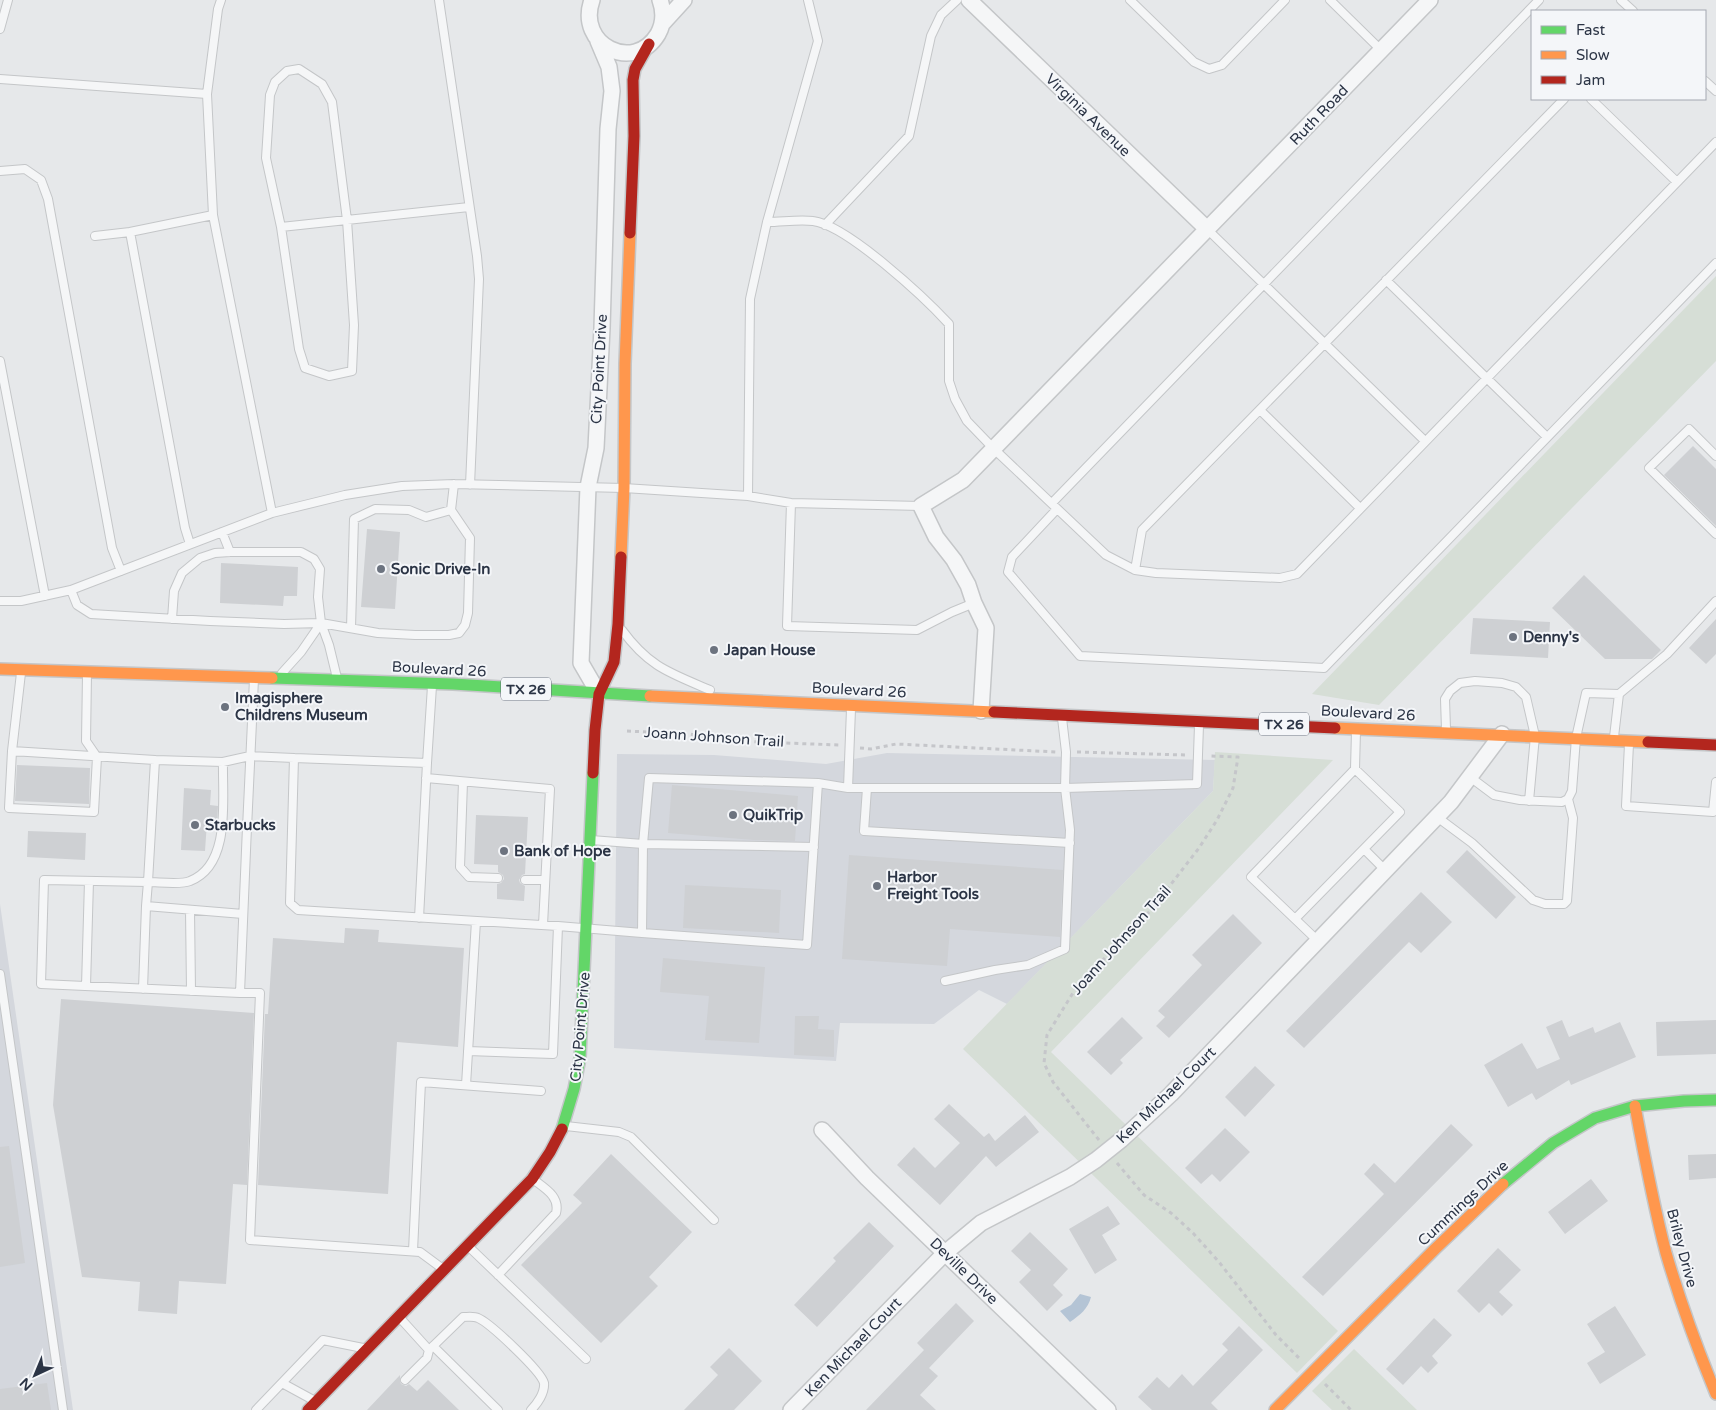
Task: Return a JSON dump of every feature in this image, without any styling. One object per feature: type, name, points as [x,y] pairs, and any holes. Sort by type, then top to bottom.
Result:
[{"type":"street","points":[[581,0],[588,16]]},
{"type":"street","points":[[588,16],[592,0]]},
{"type":"street","points":[[598,41],[614,51],[640,50],[649,44],[660,32],[663,14],[660,0]]},
{"type":"street","points":[[663,23],[684,0]]},
{"type":"street","name":"Virginia Avenue","points":[[969,0],[1207,229]]},
{"type":"street","name":"Ruth Road","points":[[922,506],[963,480],[1430,0]]},
{"type":"street","name":"City Point Drive","points":[[588,16],[593,33],[609,67],[612,91],[608,144],[596,448],[588,487],[581,663],[599,694]]},
{"type":"street","name":"City Point Drive","points":[[312,1406],[532,1179],[564,1126],[574,1089],[580,1058],[595,730],[599,694],[614,662],[618,624],[624,488],[625,364],[634,136],[632,80],[635,69],[649,44]]},
{"type":"street","points":[[922,506],[936,537],[954,560],[968,584],[974,603],[986,628],[981,711]]},
{"type":"street","name":"Boulevard 26","points":[[0,670],[433,683],[599,694],[1716,745]]},
{"type":"street","name":"Ken Michael Court","points":[[792,1410],[945,1253],[981,1223],[1070,1176],[1096,1160],[1121,1140],[1171,1094],[1451,802],[1502,734]]},
{"type":"street","name":"Cummings Drive","points":[[1275,1410],[1435,1249],[1503,1184],[1553,1143],[1595,1118],[1635,1106],[1716,1100]]},
{"type":"street","name":"Briley Drive","points":[[1635,1106],[1656,1212],[1672,1274],[1692,1333],[1716,1394]]},
{"type":"street","name":"Deville Drive","points":[[822,1130],[868,1178],[1108,1410]]},
{"type":"lane","points":[[0,29],[8,0]]},
{"type":"lane","points":[[221,0],[218,9],[207,94],[213,215],[272,513]]},
{"type":"lane","points":[[439,0],[479,279],[470,485]]},
{"type":"lane","points":[[748,496],[750,299],[768,222],[818,41],[808,0]]},
{"type":"lane","points":[[825,225],[909,136],[931,36],[941,15],[957,0]]},
{"type":"lane","points":[[1130,0],[1194,62],[1209,69],[1222,65],[1285,0]]},
{"type":"lane","points":[[1330,0],[1381,50]]},
{"type":"lane","points":[[1539,0],[1264,284],[1054,506],[1012,557],[1008,572],[1080,656],[1324,668],[1716,263]]},
{"type":"lane","points":[[1622,0],[1632,10]]},
{"type":"lane","points":[[299,69],[322,84],[332,102],[347,220],[354,325],[352,371],[329,376],[305,368],[299,349],[281,227],[266,158],[270,95],[275,82],[288,71],[299,69]]},
{"type":"lane","points":[[0,79],[207,94]]},
{"type":"lane","points":[[1706,82],[1716,91]]},
{"type":"lane","points":[[1134,570],[1142,530],[1563,100]]},
{"type":"lane","points":[[1592,100],[1677,182]]},
{"type":"lane","points":[[768,222],[814,221],[840,230],[930,303],[949,324],[950,381],[955,399],[967,421],[1106,555],[1134,570],[1156,573],[1280,578],[1296,574],[1716,142]]},
{"type":"lane","points":[[0,171],[25,169],[41,180],[48,199],[112,548],[121,571]]},
{"type":"lane","points":[[281,227],[469,207]]},
{"type":"lane","points":[[95,236],[130,232],[213,215]]},
{"type":"lane","points":[[1207,229],[1425,441]]},
{"type":"lane","points":[[130,232],[184,528],[190,544]]},
{"type":"lane","points":[[1386,280],[1547,437]]},
{"type":"lane","points":[[0,361],[45,596]]},
{"type":"lane","points":[[1260,410],[1360,508]]},
{"type":"lane","points":[[1716,456],[1689,429],[1648,468],[1716,534]]},
{"type":"lane","points":[[71,590],[77,606],[91,614],[284,624],[320,623],[378,633],[415,635],[449,635],[459,633],[465,625],[468,613],[470,538],[460,520],[451,510],[454,484]]},
{"type":"lane","points":[[0,601],[20,601],[71,590],[272,513],[345,495],[402,486],[454,484],[624,488],[748,496],[791,503],[922,506]]},
{"type":"lane","points":[[791,503],[787,626],[917,630],[974,603]]},
{"type":"lane","points":[[351,628],[354,519],[375,509],[410,510],[426,517],[451,510]]},
{"type":"lane","points":[[222,532],[230,552]]},
{"type":"lane","points":[[172,619],[174,591],[182,573],[200,558],[215,553],[230,552],[301,552],[314,559],[320,569],[318,597],[320,623],[329,645],[338,680]]},
{"type":"lane","points":[[1470,777],[1494,795],[1529,801],[1562,802],[1568,799],[1572,791],[1576,738],[1586,693],[1619,694],[1667,654],[1716,601]]},
{"type":"lane","points":[[278,678],[301,652],[320,623]]},
{"type":"lane","points":[[618,624],[636,648],[658,667],[733,699]]},
{"type":"lane","points":[[21,671],[12,751],[9,808],[94,812],[97,757],[86,741],[87,672]]},
{"type":"lane","points":[[240,992],[254,677]]},
{"type":"lane","points":[[1446,732],[1446,699],[1450,690],[1460,683],[1475,681],[1502,683],[1516,687],[1526,697],[1535,736],[1529,801]]},
{"type":"lane","points":[[419,918],[433,683]]},
{"type":"lane","points":[[1614,740],[1619,694]]},
{"type":"lane","points":[[848,788],[852,705]]},
{"type":"lane","points":[[945,981],[1028,965],[1065,949],[1070,830],[1065,788],[1066,752],[1061,714]]},
{"type":"lane","points":[[642,933],[643,844],[649,778],[818,783],[848,788],[1065,788],[1197,784],[1199,720]]},
{"type":"lane","points":[[1318,941],[1251,877],[1355,769],[1356,728]]},
{"type":"lane","points":[[1630,741],[1626,806],[1713,812],[1716,782]]},
{"type":"lane","points":[[12,751],[97,757],[223,762],[250,756],[427,763]]},
{"type":"lane","points":[[294,758],[290,903],[298,910],[587,928],[807,946],[818,783]]},
{"type":"lane","points":[[143,989],[155,760]]},
{"type":"lane","points":[[223,762],[222,825],[218,853],[204,873],[189,882],[44,880],[41,984],[260,993],[250,1240],[420,1252],[445,1270]]},
{"type":"lane","points":[[1295,920],[1400,812],[1355,769]]},
{"type":"lane","points":[[426,778],[550,789],[543,925]]},
{"type":"lane","points":[[463,782],[460,867],[469,877],[498,878]]},
{"type":"lane","points":[[867,788],[864,831],[1070,843]]},
{"type":"lane","points":[[1436,817],[1472,844],[1533,900],[1545,904],[1564,904],[1567,901],[1573,818],[1568,799]]},
{"type":"lane","points":[[590,840],[643,844],[814,847]]},
{"type":"lane","points":[[1364,849],[1386,870]]},
{"type":"lane","points":[[525,880],[546,880]]},
{"type":"lane","points":[[86,986],[89,881]]},
{"type":"lane","points":[[146,906],[243,914]]},
{"type":"lane","points":[[190,910],[191,991]]},
{"type":"lane","points":[[466,1085],[476,921]]},
{"type":"lane","points":[[468,1051],[553,1054],[558,926]]},
{"type":"lane","points":[[0,974],[63,1410]]},
{"type":"lane","points":[[413,1251],[421,1082],[541,1091]]},
{"type":"lane","points":[[564,1126],[619,1132],[631,1137],[714,1220]]},
{"type":"lane","points":[[498,1274],[556,1213],[558,1205],[553,1195],[532,1179]]},
{"type":"lane","points":[[468,1246],[586,1358]]},
{"type":"lane","points":[[399,1316],[498,1410]]},
{"type":"lane","points":[[405,1380],[427,1358],[431,1348],[463,1317],[476,1317],[489,1324],[538,1372],[544,1383],[543,1393],[531,1410]]},
{"type":"lane","points":[[256,1410],[323,1340],[367,1349]]},
{"type":"lane","points":[[282,1383],[312,1406]]},
{"type":"path","name":"Joann Johnson Trail","points":[[627,731],[689,734],[732,741],[830,744]]},
{"type":"path","points":[[871,749],[896,744],[1055,752]]},
{"type":"path","points":[[1084,753],[1190,755]]},
{"type":"path","name":"Joann Johnson Trail","points":[[1100,1142],[1053,1082],[1044,1063],[1047,1035],[1076,988],[1151,910],[1199,848],[1217,820],[1233,788],[1238,757],[1213,756]]},
{"type":"path","points":[[1119,1165],[1144,1195],[1171,1213],[1193,1233],[1219,1262],[1276,1335],[1303,1362]]},
{"type":"path","points":[[1326,1385],[1351,1410]]},
{"type":"shaded area","points":[[1716,276],[1716,361],[1379,705],[1312,694]]},
{"type":"shaded area","points":[[1215,752],[1333,760],[1051,1052],[1338,1331],[1297,1373],[963,1049],[1213,791]]},
{"type":"shaded area","points":[[887,753],[1215,760],[1213,791],[1007,1004],[979,990],[934,1024],[840,1023],[836,1061],[614,1048],[617,754],[714,755],[826,764]]},
{"type":"shaded area","points":[[0,904],[73,1410],[0,1410]]},
{"type":"shaded area","points":[[1354,1349],[1417,1410],[1332,1410],[1312,1391]]},
{"type":"water","points":[[1080,1294],[1091,1297],[1090,1301],[1083,1311],[1070,1322],[1060,1311],[1071,1305]]},
{"type":"building","points":[[1693,446],[1716,469],[1716,526],[1664,475]]},
{"type":"building","name":"Sonic Drive-In","points":[[367,529],[400,532],[395,609],[361,607]]},
{"type":"building","points":[[221,563],[298,567],[297,596],[284,596],[283,606],[220,603]]},
{"type":"building","points":[[1584,575],[1661,650],[1652,659],[1605,659],[1552,608]]},
{"type":"building","points":[[1473,618],[1550,622],[1548,658],[1470,654]]},
{"type":"building","points":[[1716,619],[1716,654],[1706,664],[1689,648]]},
{"type":"building","points":[[17,765],[90,768],[89,804],[15,801]]},
{"type":"building","name":"QuikTrip","points":[[672,785],[798,796],[795,841],[754,840],[668,833]]},
{"type":"building","points":[[184,788],[211,790],[210,805],[218,806],[217,823],[207,822],[205,851],[181,850]]},
{"type":"building","points":[[476,815],[528,817],[525,874],[519,880],[525,886],[524,901],[497,899],[497,884],[501,883],[504,879],[503,875],[498,872],[498,865],[474,864]]},
{"type":"building","points":[[28,831],[86,833],[85,860],[27,857]]},
{"type":"building","points":[[1467,850],[1516,897],[1496,919],[1446,872]]},
{"type":"building","points":[[849,855],[1063,870],[1060,937],[950,929],[947,966],[842,959]]},
{"type":"building","points":[[685,885],[781,890],[779,933],[683,928]]},
{"type":"building","points":[[1421,892],[1452,922],[1421,953],[1409,942],[1304,1048],[1286,1031]]},
{"type":"building","points":[[1233,914],[1262,943],[1169,1038],[1156,1026],[1165,1017],[1158,1011],[1202,965],[1192,955]]},
{"type":"building","points":[[345,928],[379,930],[378,942],[464,948],[458,1047],[397,1042],[388,1194],[258,1185],[265,1014],[268,1014],[273,938],[344,943]]},
{"type":"building","points":[[663,958],[765,967],[759,1043],[705,1040],[709,996],[660,992]]},
{"type":"building","points":[[61,999],[254,1013],[247,1185],[233,1184],[226,1284],[179,1281],[177,1314],[138,1311],[140,1282],[82,1277],[53,1105]]},
{"type":"building","points":[[795,1016],[819,1016],[818,1029],[834,1030],[834,1057],[794,1055]]},
{"type":"building","points":[[1122,1017],[1143,1038],[1120,1060],[1123,1063],[1111,1075],[1087,1052]]},
{"type":"building","points":[[1562,1020],[1569,1037],[1593,1027],[1595,1033],[1620,1022],[1636,1057],[1571,1085],[1569,1080],[1536,1100],[1532,1093],[1508,1107],[1484,1065],[1522,1043],[1537,1069],[1560,1059],[1546,1027]]},
{"type":"building","points":[[1716,1020],[1716,1054],[1657,1056],[1656,1022]]},
{"type":"building","points":[[1255,1066],[1275,1085],[1245,1117],[1225,1097]]},
{"type":"building","points":[[949,1104],[984,1137],[989,1133],[995,1141],[1025,1115],[1039,1132],[996,1167],[986,1156],[940,1205],[897,1165],[914,1147],[935,1168],[960,1143],[934,1119]]},
{"type":"building","points":[[1451,1124],[1473,1145],[1323,1296],[1302,1277],[1384,1194],[1364,1174],[1374,1163],[1395,1183]]},
{"type":"building","points":[[1225,1128],[1250,1152],[1220,1182],[1212,1174],[1201,1184],[1185,1168]]},
{"type":"building","points":[[9,1146],[25,1263],[0,1267],[0,1147]]},
{"type":"building","points":[[611,1154],[692,1232],[649,1277],[658,1286],[601,1343],[521,1265],[582,1203],[573,1195]]},
{"type":"building","points":[[1716,1154],[1716,1178],[1689,1180],[1688,1155]]},
{"type":"building","points":[[1591,1179],[1608,1201],[1565,1234],[1548,1212]]},
{"type":"building","points":[[1108,1206],[1120,1224],[1102,1235],[1117,1260],[1095,1274],[1069,1229]]},
{"type":"building","points":[[869,1222],[894,1246],[817,1327],[794,1305],[836,1261],[833,1258]]},
{"type":"building","points":[[1030,1232],[1068,1269],[1053,1285],[1063,1295],[1047,1311],[1019,1282],[1031,1270],[1011,1251]]},
{"type":"building","points":[[1498,1248],[1521,1270],[1499,1292],[1513,1305],[1502,1316],[1489,1303],[1479,1313],[1457,1291]]},
{"type":"building","points":[[956,1303],[974,1321],[929,1368],[938,1376],[920,1395],[936,1410],[866,1410],[924,1350],[917,1343]]},
{"type":"building","points":[[1615,1306],[1646,1355],[1600,1384],[1587,1363],[1605,1352],[1587,1324]]},
{"type":"building","points":[[1434,1318],[1452,1335],[1432,1356],[1438,1363],[1428,1373],[1421,1366],[1403,1385],[1386,1369]]},
{"type":"building","points":[[1239,1326],[1263,1350],[1211,1403],[1218,1410],[1152,1410],[1138,1397],[1157,1377],[1169,1388],[1182,1374],[1193,1386],[1228,1350],[1222,1344]]},
{"type":"building","points":[[729,1348],[762,1381],[734,1410],[684,1410],[718,1375],[710,1367]]},
{"type":"building","points":[[400,1375],[401,1384],[406,1386],[409,1384],[417,1391],[428,1380],[459,1410],[367,1410]]},
{"type":"building","points":[[47,1383],[51,1410],[0,1410],[0,1389]]},
{"type":"traffic: fast","points":[[272,678],[453,684],[650,696]]},
{"type":"traffic: fast","points":[[562,1129],[574,1089],[580,1058],[593,773]]},
{"type":"traffic: fast","points":[[1503,1184],[1553,1143],[1595,1118],[1635,1106],[1716,1100]]},
{"type":"traffic: slow","points":[[621,557],[630,233]]},
{"type":"traffic: slow","points":[[0,669],[272,678]]},
{"type":"traffic: slow","points":[[650,696],[994,712]]},
{"type":"traffic: slow","points":[[1335,728],[1648,742]]},
{"type":"traffic: slow","points":[[1635,1106],[1666,1253],[1689,1324],[1716,1394]]},
{"type":"traffic: slow","points":[[1275,1410],[1435,1249],[1503,1184]]},
{"type":"traffic: jam","points":[[630,233],[634,136],[633,80],[635,69],[649,44]]},
{"type":"traffic: jam","points":[[593,773],[599,694],[614,662],[621,557]]},
{"type":"traffic: jam","points":[[994,712],[1335,728]]},
{"type":"traffic: jam","points":[[1648,742],[1716,745]]},
{"type":"traffic: jam","points":[[308,1410],[532,1179],[550,1152],[562,1129]]},
{"type":"place","name":"Sonic Drive-In","points":[[381,569]]},
{"type":"place","name":"Denny's","points":[[1513,637]]},
{"type":"place","name":"Japan House","points":[[714,650]]},
{"type":"place","name":"Imagisphere Childrens Museum","points":[[225,707]]},
{"type":"place","name":"QuikTrip","points":[[733,815]]},
{"type":"place","name":"Starbucks","points":[[195,825]]},
{"type":"place","name":"Bank of Hope","points":[[504,851]]},
{"type":"place","name":"Harbor Freight Tools","points":[[877,886]]}]
